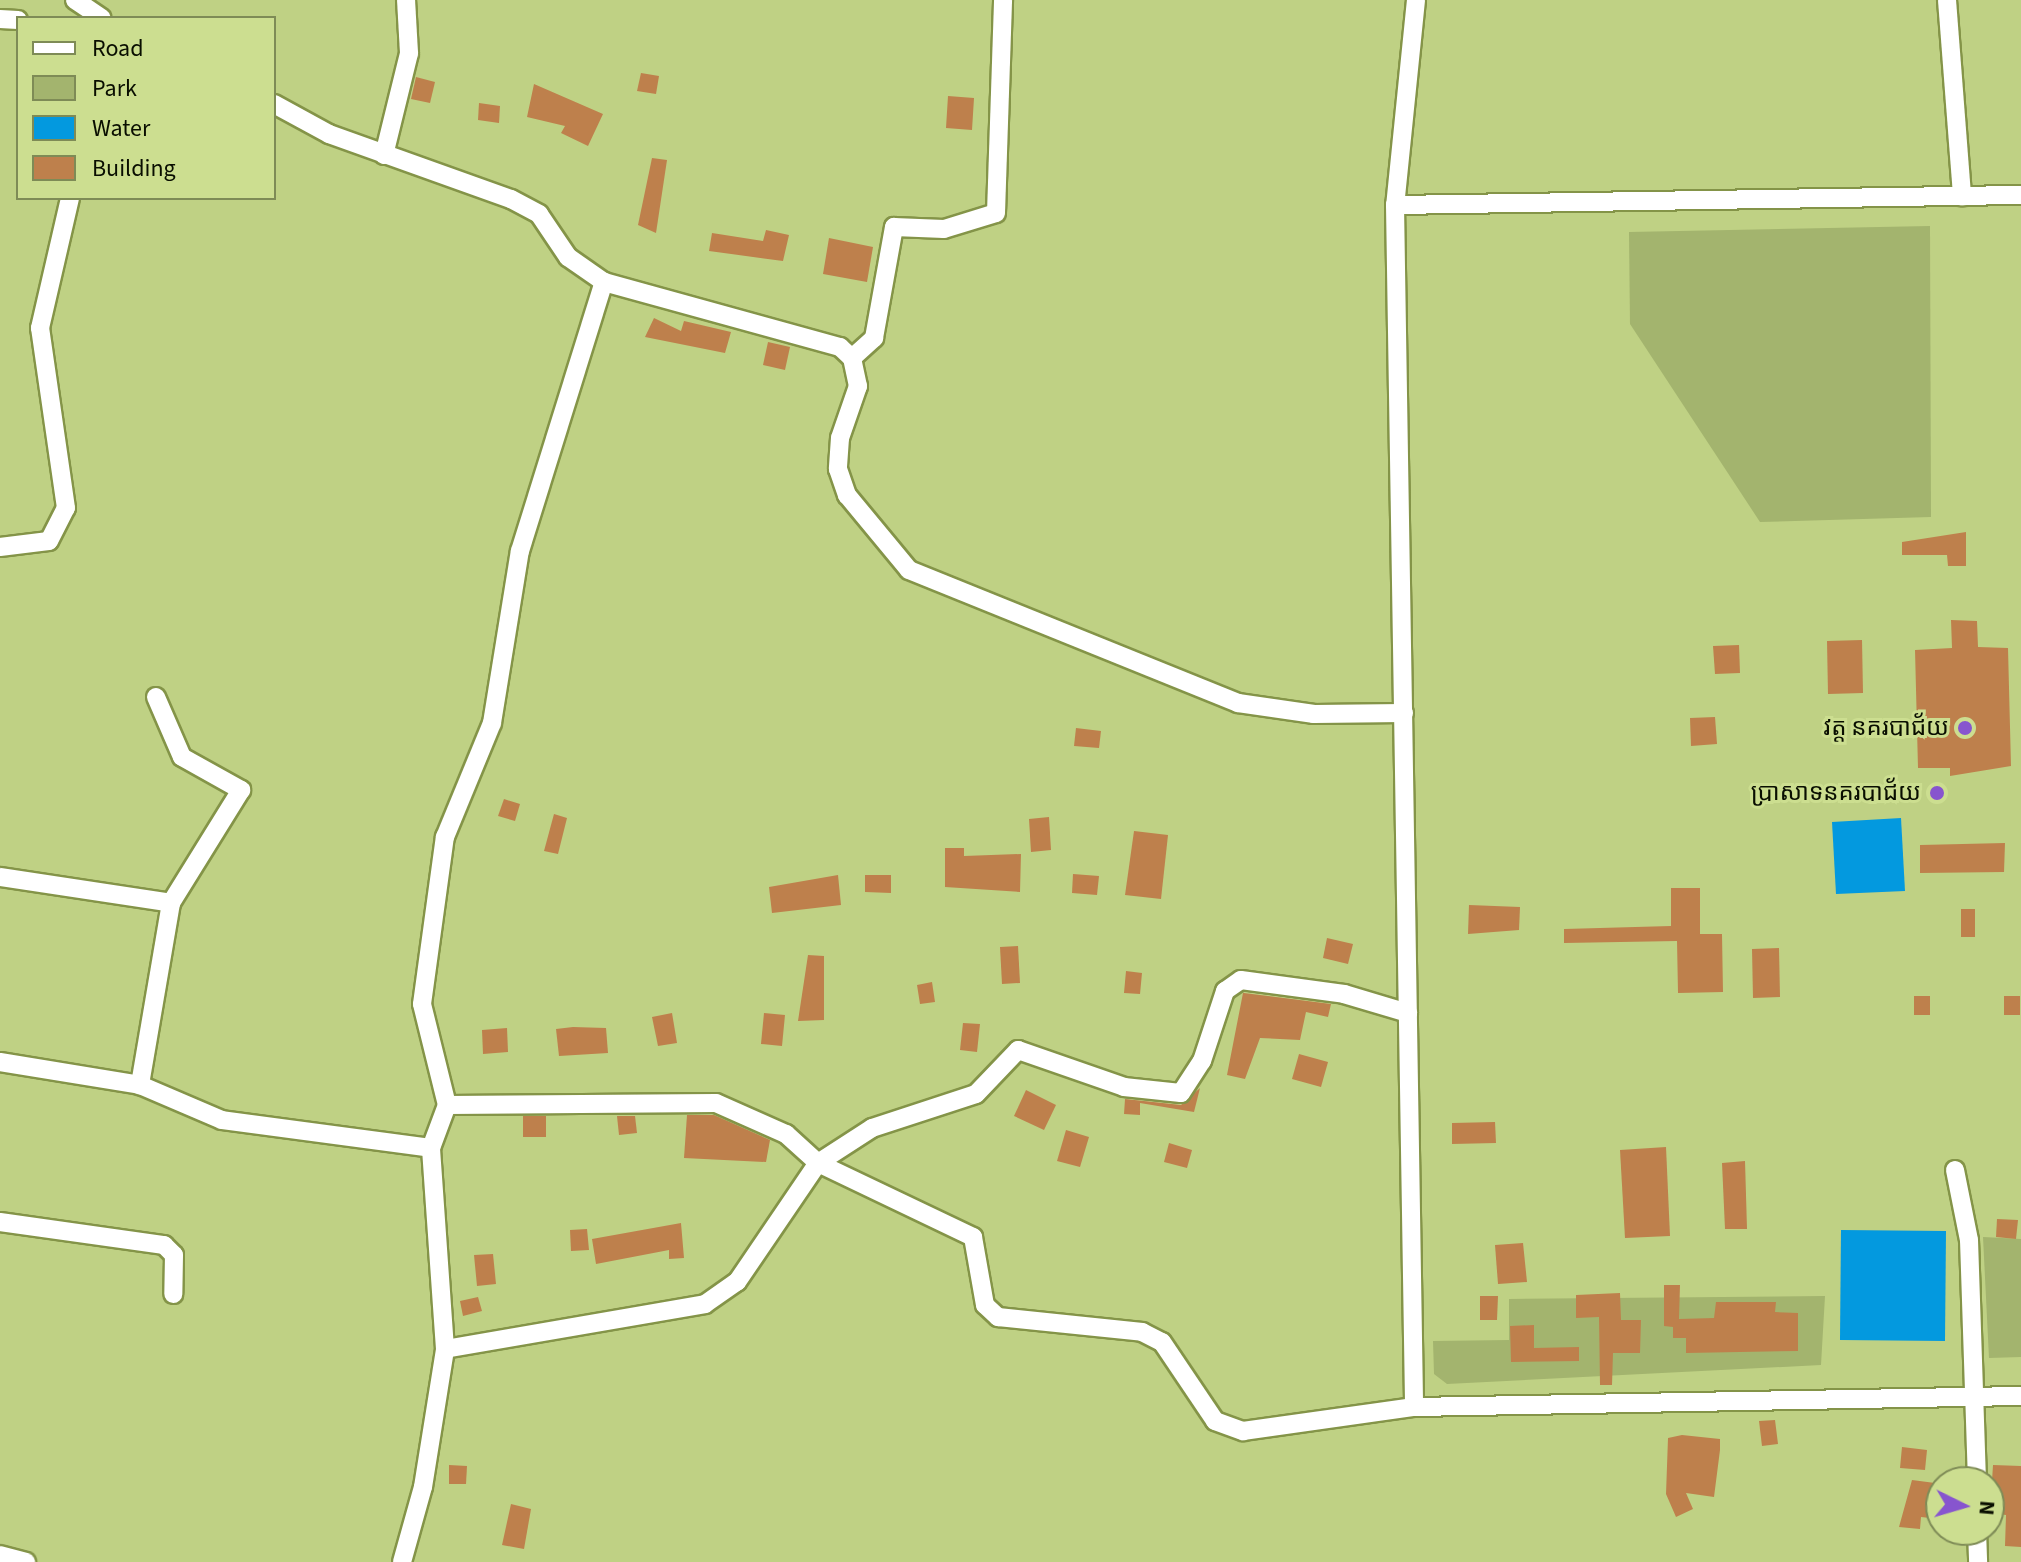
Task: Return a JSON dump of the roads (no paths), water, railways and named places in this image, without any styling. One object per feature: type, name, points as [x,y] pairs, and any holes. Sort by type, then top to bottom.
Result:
[{"type":"street","points":[[75,0],[99,16]]},
{"type":"street","points":[[384,155],[409,53],[406,0]]},
{"type":"street","points":[[852,358],[874,338],[894,227],[944,229],[996,213],[1003,0]]},
{"type":"street","points":[[1414,1407],[1395,205],[1416,0]]},
{"type":"street","points":[[1947,0],[1962,196]]},
{"type":"street","points":[[276,105],[384,155],[480,185],[539,214],[568,257],[604,282],[803,335],[852,358]]},
{"type":"street","points":[[1395,205],[2021,195]]},
{"type":"street","points":[[0,547],[49,541],[66,508],[40,328],[70,200]]},
{"type":"street","points":[[402,1562],[423,1487],[445,1349],[431,1148],[447,1105],[422,1004],[445,837],[492,723],[520,551],[604,282]]},
{"type":"street","points":[[852,358],[858,386],[840,438],[838,469],[847,495],[909,570],[1238,703],[1314,714],[1404,713]]},
{"type":"street","points":[[140,1085],[171,903],[241,790],[182,757],[156,697]]},
{"type":"street","points":[[0,877],[171,903]]},
{"type":"street","points":[[445,1349],[705,1304],[753,1261],[818,1163],[872,1128],[976,1094],[1018,1050],[1124,1087],[1181,1093],[1202,1061],[1225,991],[1241,980],[1344,994],[1408,1013]]},
{"type":"street","points":[[0,1062],[140,1085],[222,1120],[431,1148]]},
{"type":"street","points":[[447,1105],[716,1103],[786,1134],[818,1163],[973,1237],[985,1305],[998,1317],[1142,1332],[1162,1342],[1215,1421],[1243,1431],[1414,1407],[2021,1396]]},
{"type":"street","points":[[1955,1170],[1969,1240],[1977,1397],[1977,1466]]},
{"type":"street","points":[[1,1228],[164,1245],[174,1255],[173,1294]]},
{"type":"street","points":[[0,1555],[26,1562]]},
{"type":"water","points":[[1901,818],[1905,891],[1836,894],[1832,822]]},
{"type":"water","points":[[1841,1230],[1946,1231],[1945,1341],[1840,1340]]},
{"type":"place","name":"វត្ត នគរបាជ័យ","points":[[1965,728]]},
{"type":"place","name":"ប្រាសាទនគរបាជ័យ","points":[[1937,793]]}]
